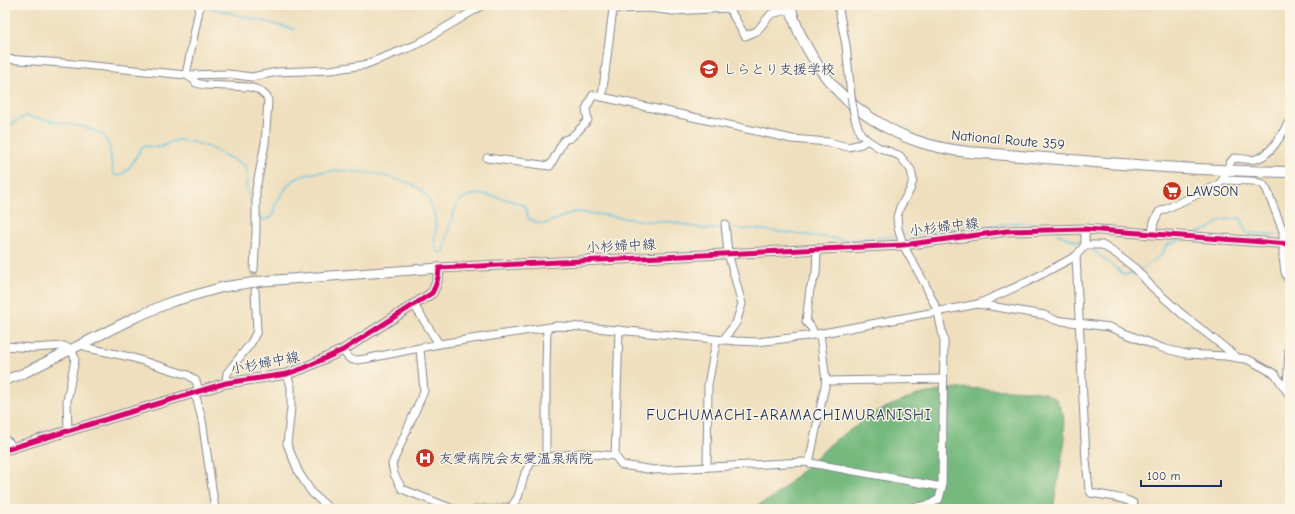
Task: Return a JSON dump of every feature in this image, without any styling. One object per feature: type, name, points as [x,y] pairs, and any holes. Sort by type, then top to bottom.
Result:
[{"type":"highway","name":"National Route 359","points":[[791,7],[797,26],[808,48],[821,69],[846,99],[883,125],[916,141],[942,148],[968,152],[1225,176],[1290,172]]},
{"type":"main road","name":"小杉婦中線","points":[[5,380],[22,374],[83,345],[136,317],[172,302],[223,287],[263,281],[439,268],[903,245],[1007,231],[1085,229],[1290,244]]},
{"type":"main road","name":"小杉婦中線","points":[[9,449],[226,383],[287,374],[321,361],[343,350],[432,293],[437,285],[439,268]]},
{"type":"street","points":[[186,75],[200,5]]},
{"type":"street","points":[[5,59],[186,75],[228,74],[252,78],[277,72],[330,70],[364,65],[416,45],[483,5]]},
{"type":"street","points":[[838,5],[846,45],[851,96],[855,118],[860,133],[866,140],[878,147],[900,156],[911,170],[912,180],[910,190],[900,207],[897,217],[898,228],[903,245],[925,284],[938,312],[944,341],[942,487],[939,499],[929,505],[902,509]]},
{"type":"street","points":[[602,97],[613,9],[650,8],[673,10],[729,8],[745,36],[756,31],[771,14],[791,7]]},
{"type":"street","points":[[186,75],[196,83],[204,85],[249,87],[258,90],[267,97],[268,120],[262,162],[256,189],[257,220],[254,269]]},
{"type":"street","points":[[487,158],[550,166],[564,140],[570,138],[588,120],[586,109],[593,95],[792,139],[828,142],[848,147],[861,144],[866,140]]},
{"type":"street","points":[[1152,233],[1154,222],[1159,212],[1218,185],[1225,176],[1228,164],[1234,158],[1255,160],[1262,157],[1268,152],[1290,120]]},
{"type":"street","points":[[1225,176],[1263,184],[1267,190],[1283,231],[1283,257],[1285,272],[1290,284]]},
{"type":"street","points":[[707,467],[708,385],[720,341],[736,323],[742,304],[728,253],[725,224]]},
{"type":"street","points":[[343,350],[348,358],[353,361],[439,344],[557,326],[619,330],[720,341],[757,342],[818,334],[978,304],[1026,282],[1076,256],[1085,245],[1085,229]]},
{"type":"street","points":[[1085,245],[1102,245],[1115,253],[1136,269],[1151,286],[1182,314],[1238,358]]},
{"type":"street","points":[[809,462],[826,381],[818,334],[806,322],[810,290],[816,274],[817,249]]},
{"type":"street","points":[[1076,256],[1086,460],[1089,489],[1091,493],[1127,499],[1133,503],[1135,509]]},
{"type":"street","points":[[226,383],[227,373],[251,343],[257,331],[255,292]]},
{"type":"street","points":[[978,304],[1044,316],[1056,320],[1109,327],[1162,348],[1186,354],[1238,358],[1253,362],[1275,374],[1289,393]]},
{"type":"street","points":[[414,305],[439,344]]},
{"type":"street","points":[[546,450],[547,328]]},
{"type":"street","points":[[1289,393],[1290,328]]},
{"type":"street","points":[[619,330],[615,456],[622,465],[654,470],[809,462],[942,487]]},
{"type":"street","points":[[83,345],[88,348],[130,357],[188,375],[196,381],[197,400],[202,420],[215,509]]},
{"type":"street","points":[[5,346],[33,348],[64,346],[72,350],[75,359],[67,402],[68,431]]},
{"type":"street","points":[[420,348],[424,390],[392,464],[394,474],[402,489],[453,509]]},
{"type":"street","points":[[287,374],[291,387],[291,408],[287,444],[299,473],[312,493],[330,509]]},
{"type":"street","points":[[826,381],[944,379]]},
{"type":"street","points":[[5,439],[9,442],[9,449]]},
{"type":"street","points":[[510,509],[518,497],[525,473],[532,461],[549,457],[582,453],[615,456]]},
{"type":"green space","points":[[957,388],[1031,391],[1044,393],[1056,399],[1063,414],[1065,439],[1053,509],[751,509],[774,497],[834,441],[880,410],[917,395]]},
{"type":"green space","points":[[472,502],[551,509],[460,509]]},
{"type":"waterway","points":[[202,6],[294,29]]},
{"type":"waterway","points":[[5,128],[25,116],[84,127],[102,134],[109,144],[113,173],[117,176],[129,168],[142,147],[160,147],[178,140],[196,143],[213,149],[245,166],[247,176],[246,187],[253,209]]},
{"type":"waterway","points":[[258,215],[263,220],[271,218],[276,204],[286,188],[290,183],[301,176],[336,171],[377,174],[395,178],[411,184],[422,191],[432,208],[436,228],[435,246],[441,253],[444,251],[448,231],[458,203],[468,196],[476,195],[494,196],[525,206],[528,218],[538,223],[545,224],[574,212],[644,221],[672,222],[704,229],[723,229]]},
{"type":"waterway","points":[[1197,233],[1209,229],[1221,220],[1241,218],[1246,233],[1281,235]]},
{"type":"waterway","points":[[902,235],[1022,222],[1037,226]]},
{"type":"waterway","points":[[727,229],[755,229],[848,240],[898,236]]},
{"type":"waterway","points":[[1057,234],[1082,243]]},
{"type":"waterway","points":[[1285,236],[1290,236]]},
{"type":"waterway","points":[[1140,270],[1161,255],[1167,245],[1180,240]]},
{"type":"waterway","points":[[1090,248],[1123,275],[1136,272]]},
{"type":"tunnel","points":[[254,269],[255,291]]},
{"type":"cycle path","points":[[5,450],[226,383],[287,374],[304,368],[343,350],[432,293],[439,275],[439,268],[903,245],[1007,231],[1085,229],[1290,244]]},
{"type":"place","name":"しらとり支援学校","points":[[709,69]]},
{"type":"place","name":"LAWSON","points":[[1172,191]]},
{"type":"place","name":"友愛病院会友愛温泉病院","points":[[425,458]]},
{"type":"district","name":"FUCHUMACHI-ARAMACHIMURANISHI","points":[[789,415]]}]
